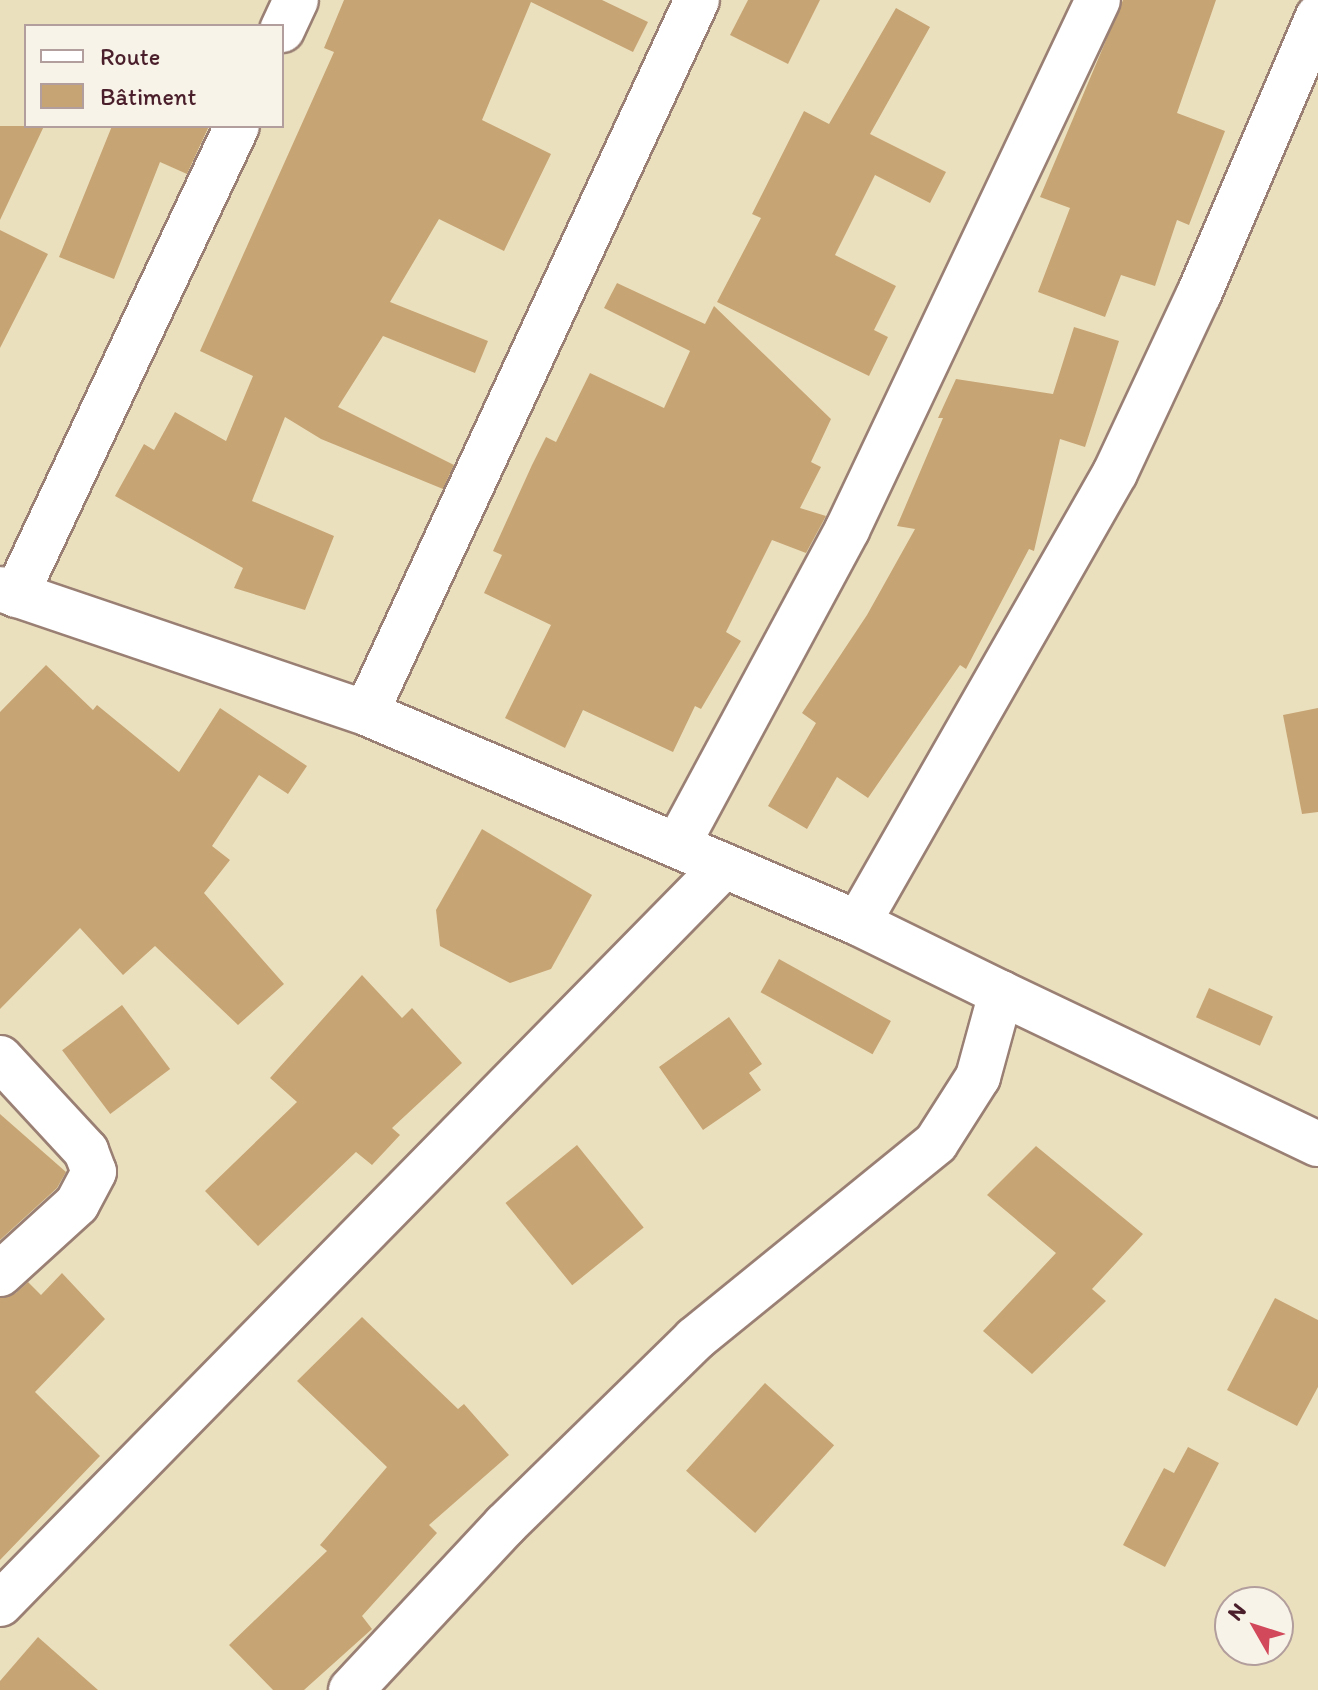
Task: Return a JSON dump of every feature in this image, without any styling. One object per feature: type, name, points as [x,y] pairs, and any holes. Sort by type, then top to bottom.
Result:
[{"type":"street","points":[[284,26],[296,0]]},
{"type":"street","points":[[366,713],[697,0]]},
{"type":"street","points":[[678,844],[847,530],[1098,0]]},
{"type":"street","points":[[858,923],[1115,473],[1199,294],[1318,16]]},
{"type":"street","points":[[236,128],[8,592],[366,713],[678,844],[858,923],[1318,1144]]},
{"type":"street","points":[[0,1604],[724,866]]},
{"type":"street","points":[[351,1690],[505,1525],[695,1339],[936,1143],[978,1077],[1001,993]]},
{"type":"street","points":[[0,1058],[86,1151],[94,1172],[77,1204],[0,1274]]},
{"type":"building","points":[[344,0],[602,0],[648,22],[633,52],[531,2],[482,120],[551,154],[504,251],[439,219],[390,302],[488,341],[475,373],[383,336],[338,407],[454,465],[443,489],[321,439],[285,417],[252,501],[334,536],[305,610],[234,588],[243,568],[115,496],[144,444],[154,450],[175,412],[226,441],[253,376],[200,351],[334,52],[324,48]]},
{"type":"building","points":[[748,0],[820,0],[788,64],[730,35]]},
{"type":"building","points":[[1123,0],[1216,0],[1177,113],[1225,131],[1189,225],[1177,220],[1155,286],[1121,275],[1105,317],[1038,292],[1070,208],[1040,197]]},
{"type":"building","points":[[896,8],[930,27],[870,134],[946,172],[930,203],[875,175],[835,255],[896,286],[874,330],[888,337],[869,376],[717,302],[761,218],[752,214],[804,111],[829,124]]},
{"type":"building","points":[[0,126],[43,128],[0,220]]},
{"type":"building","points":[[111,128],[208,128],[187,174],[160,162],[114,279],[59,257]]},
{"type":"building","points":[[0,230],[48,254],[0,348]]},
{"type":"building","points":[[617,283],[705,324],[714,306],[831,419],[811,462],[821,467],[800,508],[826,516],[806,553],[772,540],[726,632],[741,641],[701,709],[695,706],[673,752],[583,710],[565,748],[505,718],[551,625],[484,593],[502,555],[493,551],[532,465],[546,437],[556,442],[590,373],[664,408],[690,351],[604,308]]},
{"type":"building","points":[[1074,327],[1119,341],[1085,447],[1060,439],[1034,551],[1029,549],[966,669],[960,665],[868,798],[837,777],[807,829],[768,806],[816,723],[802,713],[867,615],[915,529],[897,526],[943,418],[938,418],[956,379],[1053,394]]},
{"type":"building","points":[[46,665],[93,710],[97,705],[179,772],[220,708],[307,766],[288,794],[259,775],[212,846],[230,860],[204,893],[284,984],[238,1025],[155,946],[123,975],[80,928],[0,1009],[0,712]]},
{"type":"building","points":[[1318,708],[1318,812],[1302,814],[1283,715]]},
{"type":"building","points":[[482,829],[592,895],[551,969],[510,983],[440,946],[436,910]]},
{"type":"building","points":[[779,959],[891,1021],[873,1054],[761,992]]},
{"type":"building","points":[[362,975],[402,1018],[412,1008],[462,1063],[392,1128],[400,1135],[372,1165],[356,1152],[258,1246],[205,1191],[297,1102],[270,1078]]},
{"type":"building","points":[[1209,988],[1273,1016],[1260,1046],[1196,1017]]},
{"type":"building","points":[[122,1005],[170,1069],[110,1114],[62,1050]]},
{"type":"building","points":[[729,1017],[762,1064],[749,1073],[761,1090],[703,1130],[659,1067]]},
{"type":"building","points":[[0,1114],[66,1172],[57,1188],[0,1240]]},
{"type":"building","points":[[577,1145],[644,1227],[572,1285],[506,1203]]},
{"type":"building","points":[[1036,1146],[1143,1234],[1092,1289],[1106,1301],[1032,1374],[983,1331],[1056,1253],[987,1195]]},
{"type":"building","points":[[62,1273],[105,1319],[35,1392],[100,1456],[0,1560],[0,1298],[16,1293],[28,1282],[41,1295]]},
{"type":"building","points":[[1275,1298],[1318,1320],[1318,1387],[1297,1426],[1227,1390]]},
{"type":"building","points":[[362,1317],[458,1409],[464,1404],[509,1455],[429,1525],[437,1533],[362,1616],[372,1629],[304,1690],[273,1690],[229,1645],[327,1551],[320,1545],[387,1467],[297,1381]]},
{"type":"building","points":[[765,1383],[834,1445],[755,1533],[686,1471]]},
{"type":"building","points":[[1188,1447],[1219,1463],[1165,1567],[1123,1545],[1164,1468],[1174,1473]]},
{"type":"building","points":[[38,1637],[98,1690],[0,1690],[0,1681]]}]
